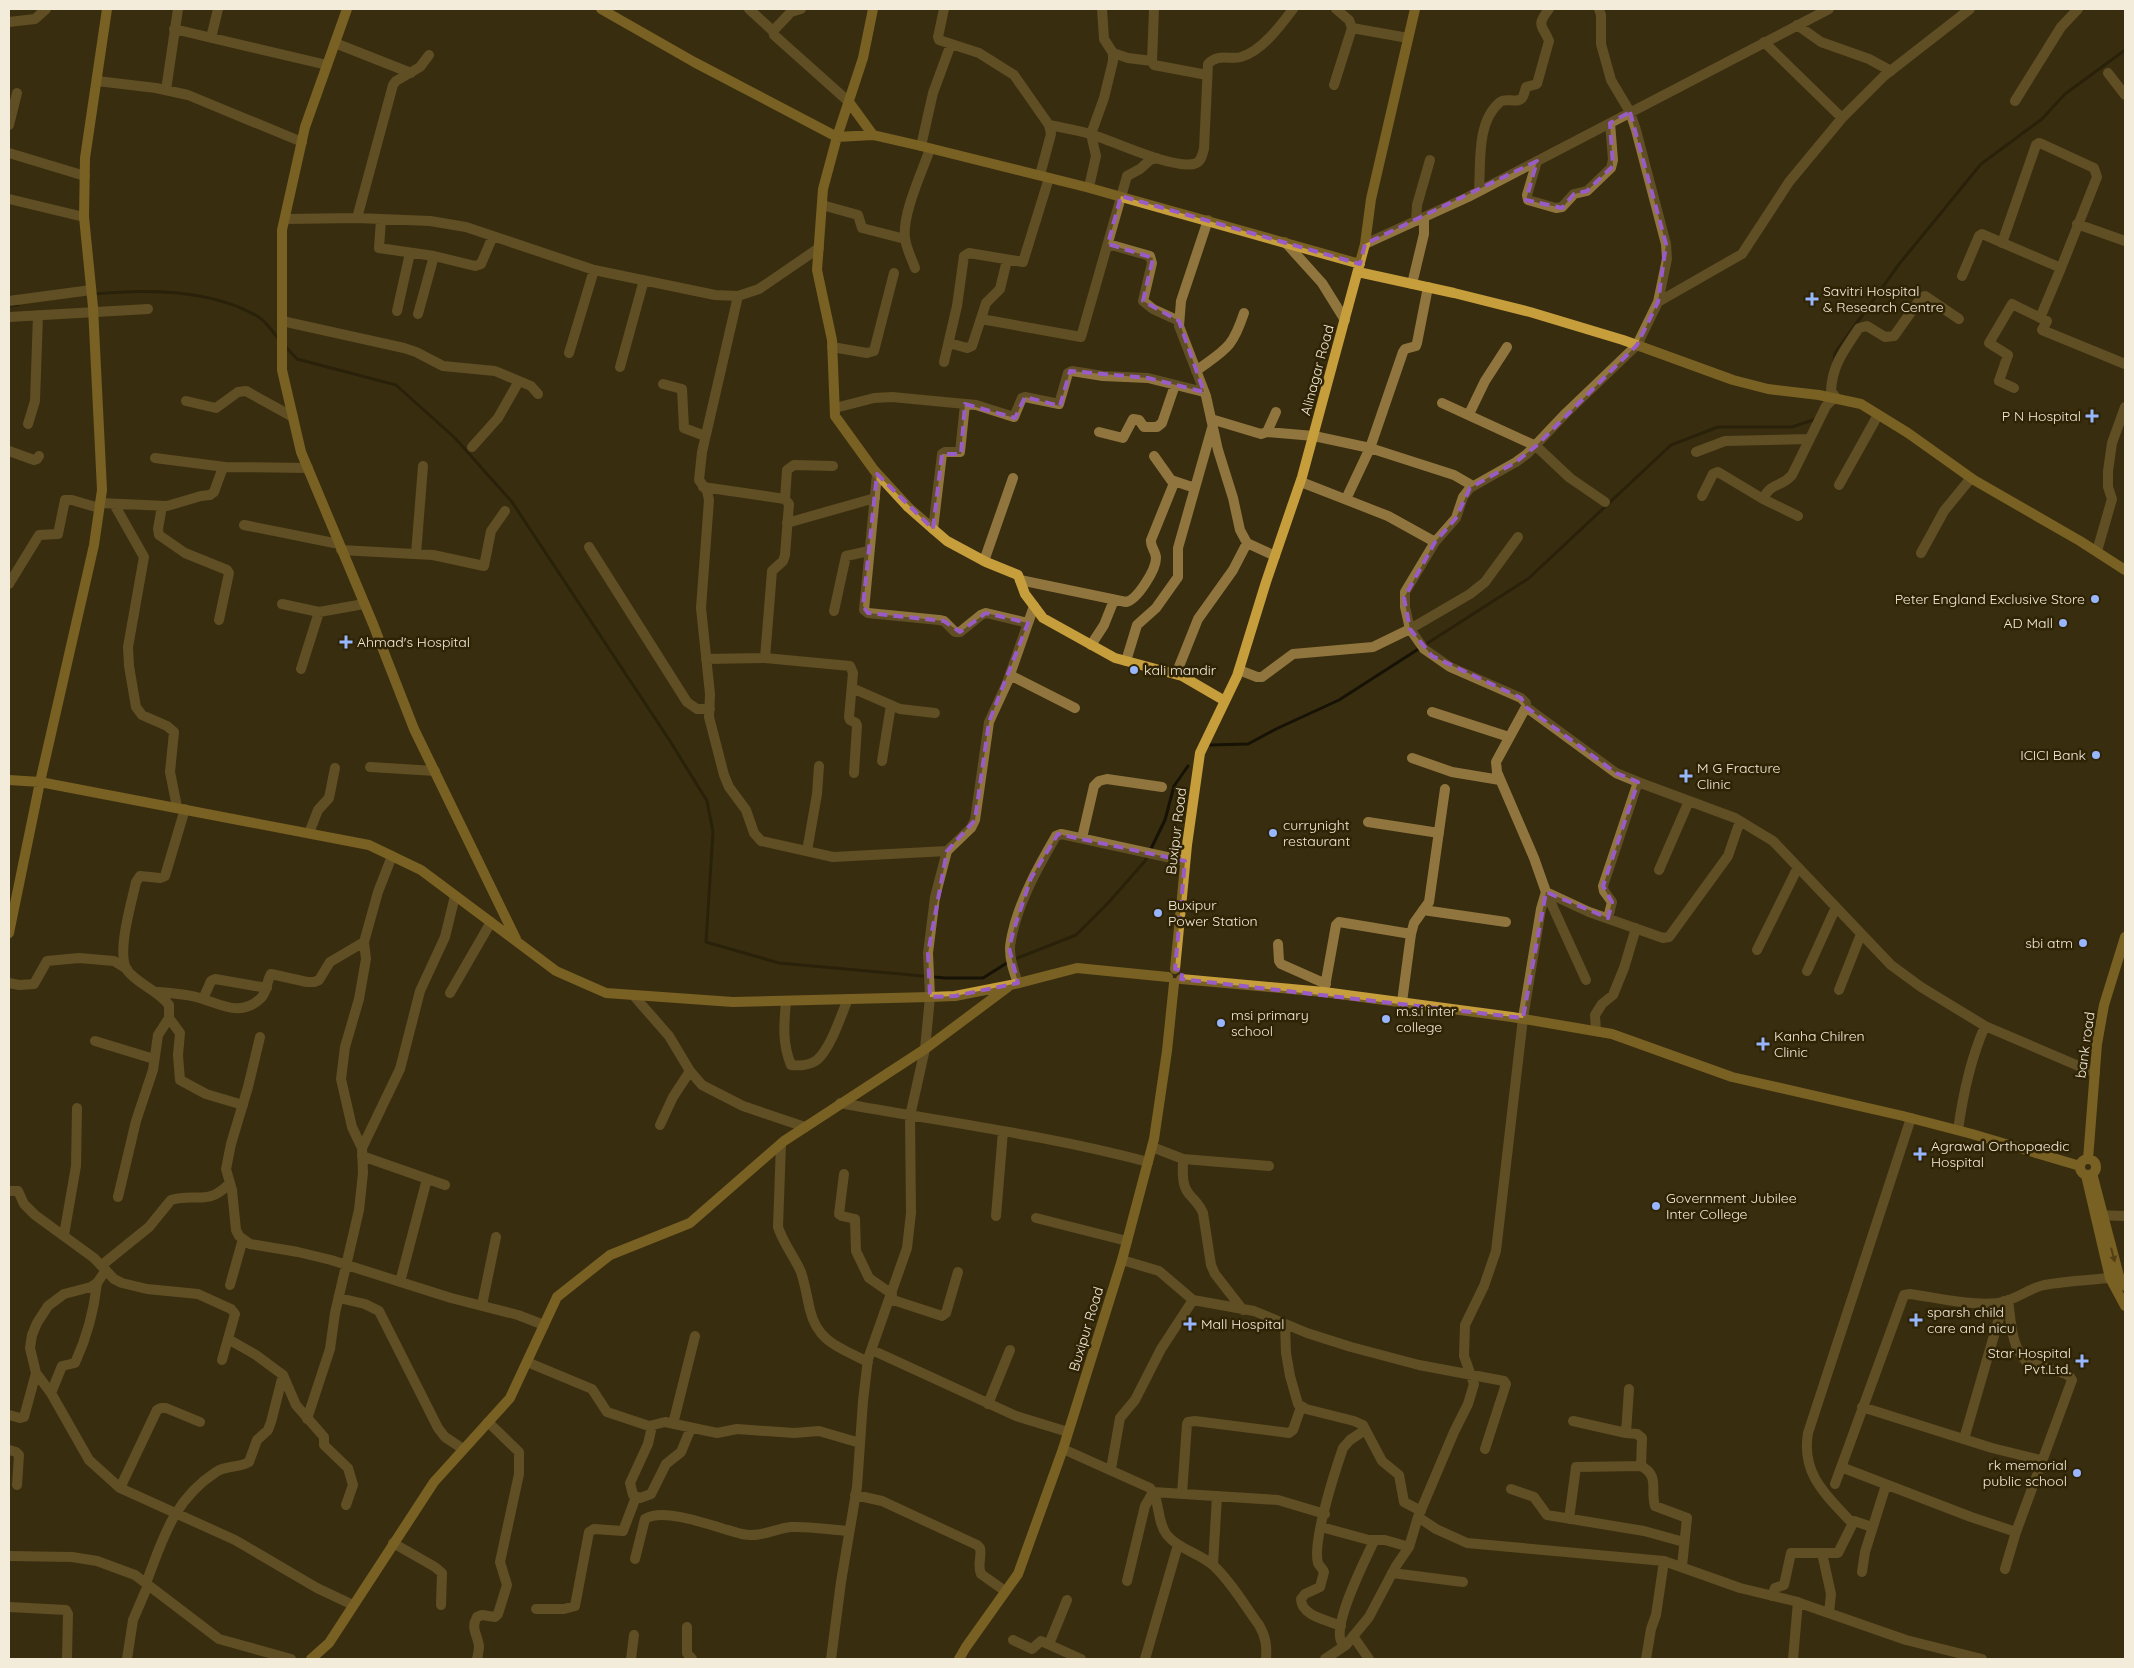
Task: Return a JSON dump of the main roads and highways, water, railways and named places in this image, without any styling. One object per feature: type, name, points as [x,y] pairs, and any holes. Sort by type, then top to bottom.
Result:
[{"type":"waterway","points":[[1834,361],[1835,353],[1900,263],[1981,164],[2042,119],[2065,94],[2125,50]]},
{"type":"waterway","points":[[94,294],[114,292],[177,293],[219,300],[239,307],[260,318],[278,338]]},
{"type":"waterway","points":[[9,306],[18,305]]},
{"type":"waterway","points":[[284,345],[297,359],[396,385],[455,438],[512,502],[670,741],[707,801],[713,832],[706,942],[779,963],[945,978],[983,978],[1010,961],[1076,935],[1109,902],[1145,861],[1165,820],[1174,786],[1188,766]]},
{"type":"waterway","points":[[1210,745],[1248,744],[1339,700],[1529,578],[1671,445],[1718,427],[1792,427],[1816,419]]},
{"type":"place","name":"Savitri Hospital & Research Centre","points":[[1812,299]]},
{"type":"place","name":"P N Hospital","points":[[2092,416]]},
{"type":"place","name":"Peter England Exclusive Store","points":[[2095,599]]},
{"type":"place","name":"AD Mall","points":[[2063,623]]},
{"type":"place","name":"Ahmad's Hospital","points":[[346,642]]},
{"type":"place","name":"kali mandir","points":[[1134,670]]},
{"type":"place","name":"ICICI Bank","points":[[2096,755]]},
{"type":"place","name":"M G Fracture Clinic","points":[[1686,776]]},
{"type":"place","name":"currynight restaurant","points":[[1273,833]]},
{"type":"place","name":"Buxipur Power Station","points":[[1158,913]]},
{"type":"place","name":"sbi atm","points":[[2083,943]]},
{"type":"place","name":"m.s.i inter college","points":[[1386,1019]]},
{"type":"place","name":"msi primary school","points":[[1221,1023]]},
{"type":"place","name":"Kanha Chilren Clinic","points":[[1763,1044]]},
{"type":"place","name":"Agrawal Orthopaedic Hospital","points":[[1920,1154]]},
{"type":"place","name":"Government Jubilee Inter College","points":[[1656,1206]]},
{"type":"place","name":"sparsh child care and nicu","points":[[1916,1320]]},
{"type":"place","name":"Mall Hospital","points":[[1190,1324]]},
{"type":"place","name":"Star Hospital Pvt.Ltd.","points":[[2082,1361]]},
{"type":"place","name":"rk memorial public school","points":[[2077,1473]]}]
